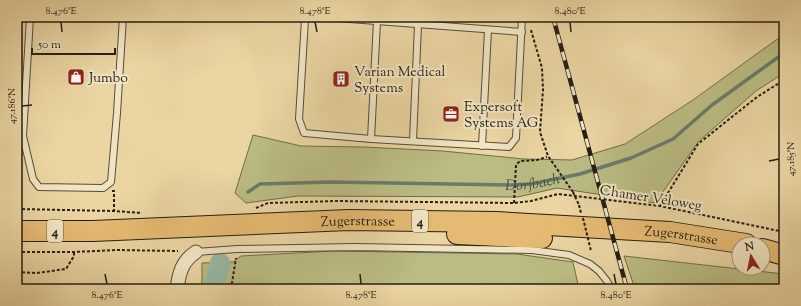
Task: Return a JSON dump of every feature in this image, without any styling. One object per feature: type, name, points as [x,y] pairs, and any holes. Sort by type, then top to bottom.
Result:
[{"type":"main road","name":"Zugerstrasse","points":[[17,231],[93,231],[349,220],[496,222],[670,232],[731,242]]},
{"type":"main road","points":[[17,224],[77,225],[93,231]]},
{"type":"main road","name":"Zugerstrasse","points":[[17,245],[91,243],[350,230],[668,244],[731,251]]},
{"type":"main road","points":[[771,252],[784,256]]},
{"type":"main road","points":[[771,255],[784,256]]},
{"type":"street","points":[[177,288],[183,264],[189,256],[196,252]]},
{"type":"lane","points":[[30,17],[23,136],[33,179],[39,187],[103,188],[112,182],[123,17]]},
{"type":"lane","points":[[308,17],[305,19],[299,119],[304,133],[371,139],[509,147],[516,138],[522,17]]},
{"type":"lane","points":[[323,17],[522,32]]},
{"type":"lane","points":[[371,139],[377,21]]},
{"type":"lane","points":[[413,141],[418,24]]},
{"type":"lane","points":[[482,146],[488,30]]},
{"type":"lane","name":"Zugerstrasse","points":[[196,252],[238,249],[355,247],[532,250],[569,255],[590,264],[599,271],[611,289]]},
{"type":"lane","points":[[163,289],[177,288]]},
{"type":"path","points":[[530,28],[542,68],[543,90],[540,132],[548,156],[573,192],[579,205]]},
{"type":"path","points":[[660,206],[698,144],[757,97],[784,80]]},
{"type":"path","name":"Chamer Veloweg","points":[[548,156],[537,160],[520,161],[516,165],[514,203],[532,201],[558,194],[660,206],[784,232]]},
{"type":"path","points":[[103,188],[114,191],[114,210]]},
{"type":"path","points":[[583,218],[591,251]]},
{"type":"path","points":[[231,289],[238,249]]},
{"type":"path","points":[[17,252],[116,250],[196,252]]},
{"type":"path","points":[[17,272],[37,273],[66,269],[74,256],[74,252]]},
{"type":"green space","points":[[784,36],[784,73],[756,91],[699,141],[655,203],[557,188],[518,197],[298,196],[246,203],[235,193],[253,135],[301,146],[364,147],[443,151],[524,159],[572,160],[625,144],[693,100],[776,40]]},
{"type":"green space","points":[[334,251],[517,254],[573,262],[579,289],[199,289],[202,282],[202,263],[233,262],[241,256]]},
{"type":"green space","points":[[624,256],[731,268],[731,276],[771,276],[771,273],[784,274],[784,289],[635,289]]},
{"type":"waterway","name":"Dorfbach","points":[[248,192],[260,184],[331,182],[511,185],[531,184],[580,174],[631,158],[673,139],[712,105],[784,53]]},
{"type":"waterway","name":"Dorfbach","points":[[213,289],[220,263]]},
{"type":"railway","points":[[553,17],[627,289]]},
{"type":"place","name":"Jumbo","points":[[76,77]]},
{"type":"place","name":"Varian Medical Systems","points":[[341,79]]},
{"type":"place","name":"Expersoft Systems AG","points":[[451,114]]}]
